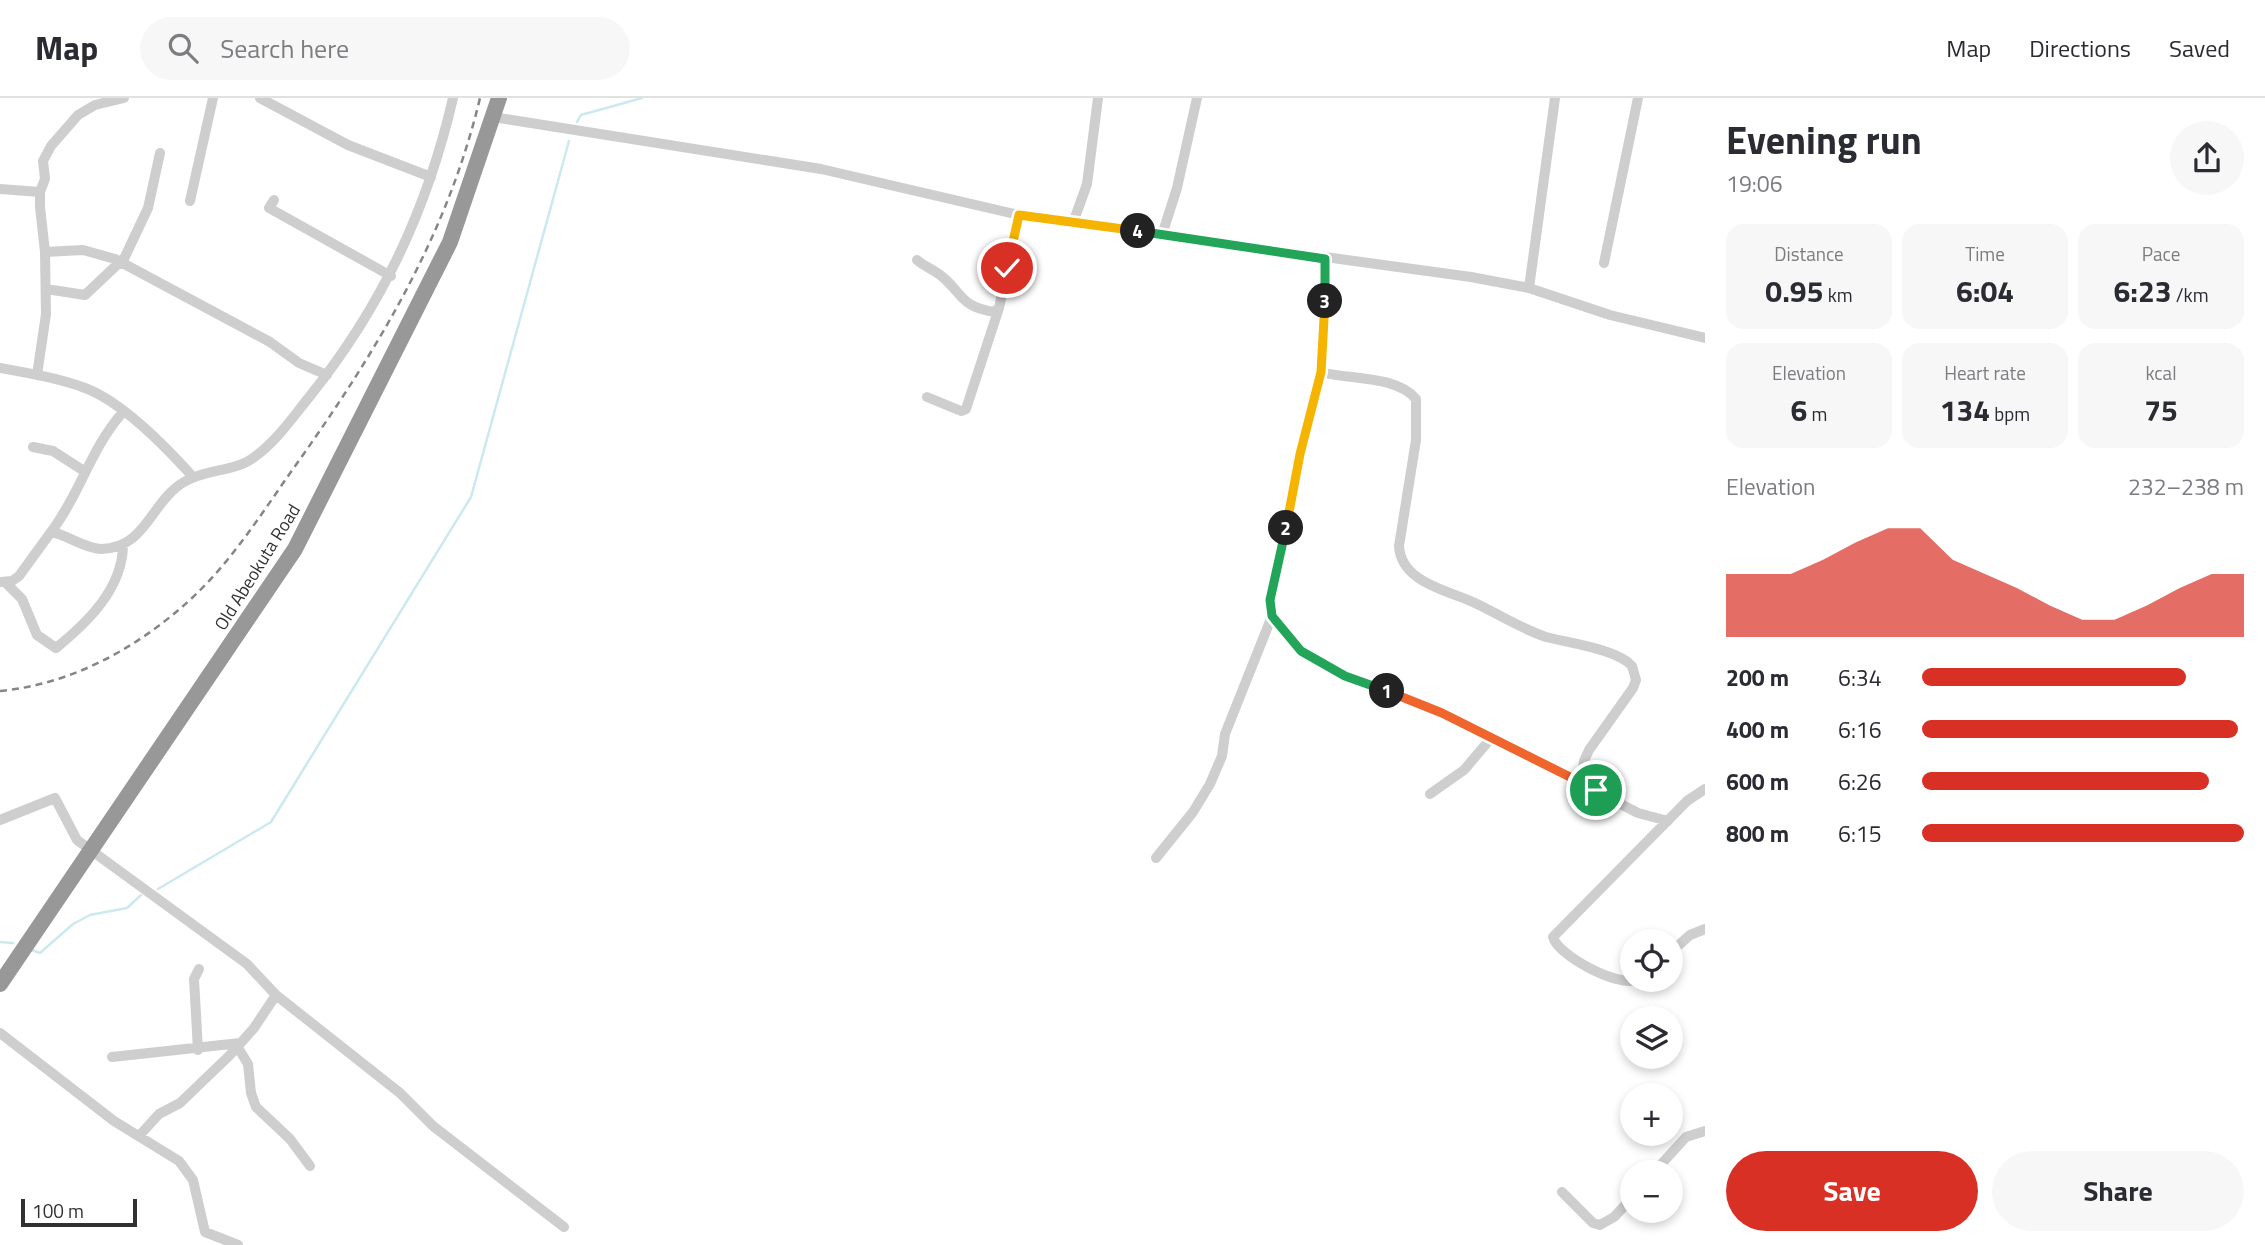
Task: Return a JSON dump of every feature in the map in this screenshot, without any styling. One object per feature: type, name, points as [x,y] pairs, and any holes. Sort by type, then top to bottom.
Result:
[{"type":"highway","name":"Old Abeokuta Road","points":[[0,984],[295,549],[450,242],[499,98]]},
{"type":"street","points":[[37,375],[45,336],[45,252],[40,192],[45,178],[43,161],[71,121],[95,105],[124,98]]},
{"type":"street","points":[[191,201],[213,98]]},
{"type":"street","points":[[260,98],[348,145],[431,177]]},
{"type":"street","points":[[51,532],[101,549],[123,546],[138,535],[176,487],[193,477],[252,460],[282,431],[327,375],[391,276],[431,177],[453,98]]},
{"type":"street","points":[[1073,223],[1087,184],[1098,98]]},
{"type":"street","points":[[1162,235],[1177,188],[1197,98]]},
{"type":"street","points":[[1529,288],[1555,98]]},
{"type":"street","points":[[1604,263],[1638,98]]},
{"type":"street","points":[[493,117],[821,169],[1019,215],[1325,259],[1419,269],[1529,288],[1610,315],[1705,338]]},
{"type":"street","points":[[46,289],[85,295],[121,263],[148,208],[157,178],[160,153]]},
{"type":"street","points":[[0,189],[40,192]]},
{"type":"street","points":[[274,200],[269,208],[391,276]]},
{"type":"street","points":[[927,397],[961,411],[966,409],[999,307],[1019,215]]},
{"type":"street","points":[[45,252],[83,250],[121,263],[209,308],[299,363],[327,375]]},
{"type":"street","points":[[1156,858],[1193,812],[1210,784],[1222,756],[1230,720],[1272,616],[1270,600],[1300,454],[1321,372],[1325,259]]},
{"type":"street","points":[[917,260],[942,276],[954,293],[975,308],[994,312],[999,307]]},
{"type":"street","points":[[0,368],[86,388],[124,412],[172,454],[193,477]]},
{"type":"street","points":[[1321,372],[1404,388],[1416,399],[1416,440],[1399,550],[1411,571],[1450,595],[1473,601],[1544,636],[1610,655],[1632,666],[1636,680],[1633,688],[1590,750],[1584,761],[1581,783]]},
{"type":"street","points":[[123,546],[121,567],[114,585],[86,620],[56,648],[37,635],[22,600],[3,582],[19,576],[69,509],[84,471],[105,432],[124,412]]},
{"type":"street","points":[[33,447],[53,451],[84,471]]},
{"type":"street","points":[[1272,616],[1301,651],[1345,676],[1412,700],[1492,737],[1637,813],[1668,821]]},
{"type":"street","points":[[1430,794],[1464,770],[1492,737]]},
{"type":"street","points":[[1620,981],[1560,950],[1552,937],[1668,821],[1705,789]]},
{"type":"street","points":[[0,820],[55,798],[72,835],[91,852],[247,964],[276,995],[400,1093],[433,1126],[564,1227]]},
{"type":"street","points":[[1683,941],[1705,929]]},
{"type":"street","points":[[198,1050],[194,979],[199,969]]},
{"type":"street","points":[[139,1136],[159,1114],[180,1103],[238,1045],[254,1028],[276,995]]},
{"type":"street","points":[[0,1033],[139,1136],[179,1161],[189,1174],[207,1234],[237,1245]]},
{"type":"street","points":[[112,1057],[238,1045]]},
{"type":"street","points":[[238,1045],[248,1064],[251,1093],[256,1107],[290,1139],[310,1166]]},
{"type":"street","points":[[1665,1160],[1685,1138],[1705,1131]]},
{"type":"street","points":[[1562,1192],[1593,1223],[1600,1224],[1620,1211]]},
{"type":"waterway","points":[[577,122],[581,115],[642,98]]},
{"type":"waterway","points":[[158,889],[271,822],[471,497],[569,141]]},
{"type":"waterway","points":[[32,950],[40,953],[73,924],[90,915],[127,908],[141,895]]},
{"type":"waterway","points":[[0,942],[13,943]]},
{"type":"railway","points":[[0,691],[27,687],[79,671],[127,647],[172,616],[206,584],[233,553],[352,382],[405,292],[448,198],[466,149],[480,98]]},
{"type":"route","points":[[1007,268],[1018,229],[1019,215],[1325,259],[1326,296],[1321,372],[1300,454],[1270,600],[1272,616],[1301,651],[1345,676],[1442,713],[1596,790]]}]
